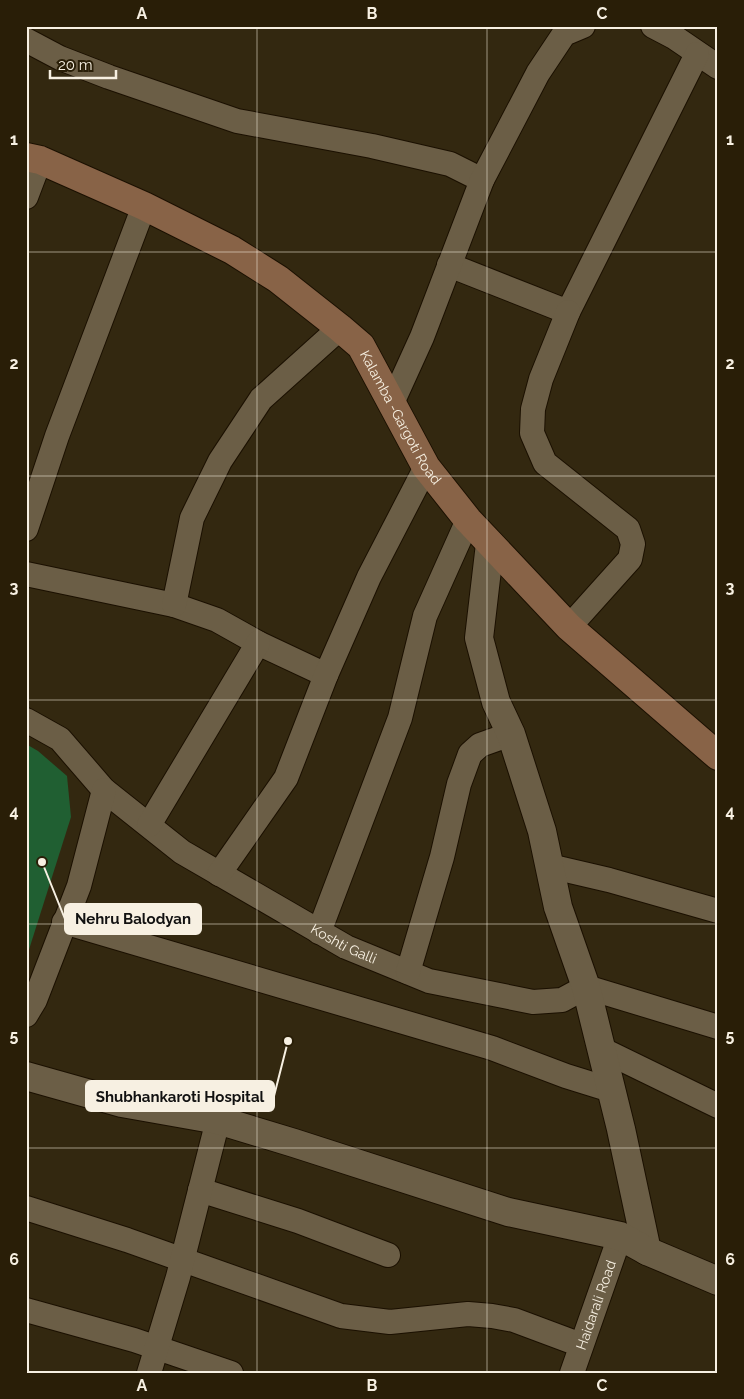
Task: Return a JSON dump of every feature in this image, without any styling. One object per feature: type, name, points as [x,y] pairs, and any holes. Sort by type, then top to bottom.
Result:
[{"type":"main road","name":"Kalamba -Gargoti Road","points":[[33,159],[144,206],[232,250],[278,279],[361,346],[426,467],[468,520],[569,627],[718,756]]},
{"type":"street","points":[[392,403],[422,337],[482,180],[538,73],[564,34],[583,26]]},
{"type":"street","points":[[653,26],[674,37],[718,67]]},
{"type":"street","points":[[26,40],[84,68],[177,102],[237,121],[372,146],[450,164],[482,180]]},
{"type":"street","points":[[569,627],[630,559],[633,544],[628,529],[545,463],[532,433],[533,409],[541,379],[568,312],[697,54]]},
{"type":"street","points":[[26,197],[33,159]]},
{"type":"street","points":[[26,530],[57,436],[144,206]]},
{"type":"street","points":[[448,265],[568,312]]},
{"type":"street","points":[[174,605],[192,518],[220,461],[261,399],[340,328]]},
{"type":"street","points":[[219,874],[286,778],[326,675],[369,577],[426,467]]},
{"type":"street","points":[[319,932],[400,718],[424,616],[468,520]]},
{"type":"street","points":[[490,544],[480,638],[496,702],[510,734],[542,831],[558,907],[586,987],[612,1090],[647,1251]]},
{"type":"street","points":[[26,574],[174,605],[217,620],[258,643],[326,675]]},
{"type":"street","points":[[149,825],[258,643]]},
{"type":"street","name":"Koshti Galli","points":[[26,720],[60,739],[104,790],[182,852],[346,947],[429,980],[533,1002],[562,1000],[586,987]]},
{"type":"street","points":[[408,972],[442,857],[459,784],[470,754],[480,745],[510,734]]},
{"type":"street","points":[[26,1015],[36,1000],[79,886],[104,790]]},
{"type":"street","points":[[549,866],[609,880],[718,911]]},
{"type":"street","points":[[64,922],[492,1048],[566,1076],[612,1090]]},
{"type":"street","points":[[586,987],[718,1027]]},
{"type":"street","points":[[601,1049],[718,1106]]},
{"type":"street","points":[[26,1076],[122,1104],[218,1120],[508,1212],[620,1236],[647,1251],[718,1282]]},
{"type":"street","points":[[149,1373],[182,1260],[218,1120]]},
{"type":"street","points":[[200,1190],[298,1221],[388,1254]]},
{"type":"street","points":[[26,1208],[127,1240],[341,1316],[390,1322],[468,1314],[492,1316],[514,1320],[581,1344]]},
{"type":"street","name":"Haidarali Road","points":[[572,1373],[620,1236]]},
{"type":"street","points":[[26,1310],[157,1348],[231,1373]]},
{"type":"green space","points":[[26,744],[38,751],[67,776],[71,817],[26,959]]},
{"type":"place","name":"Nehru Balodyan","points":[[42,862]]},
{"type":"place","name":"Shubhankaroti Hospital","points":[[288,1041]]}]
